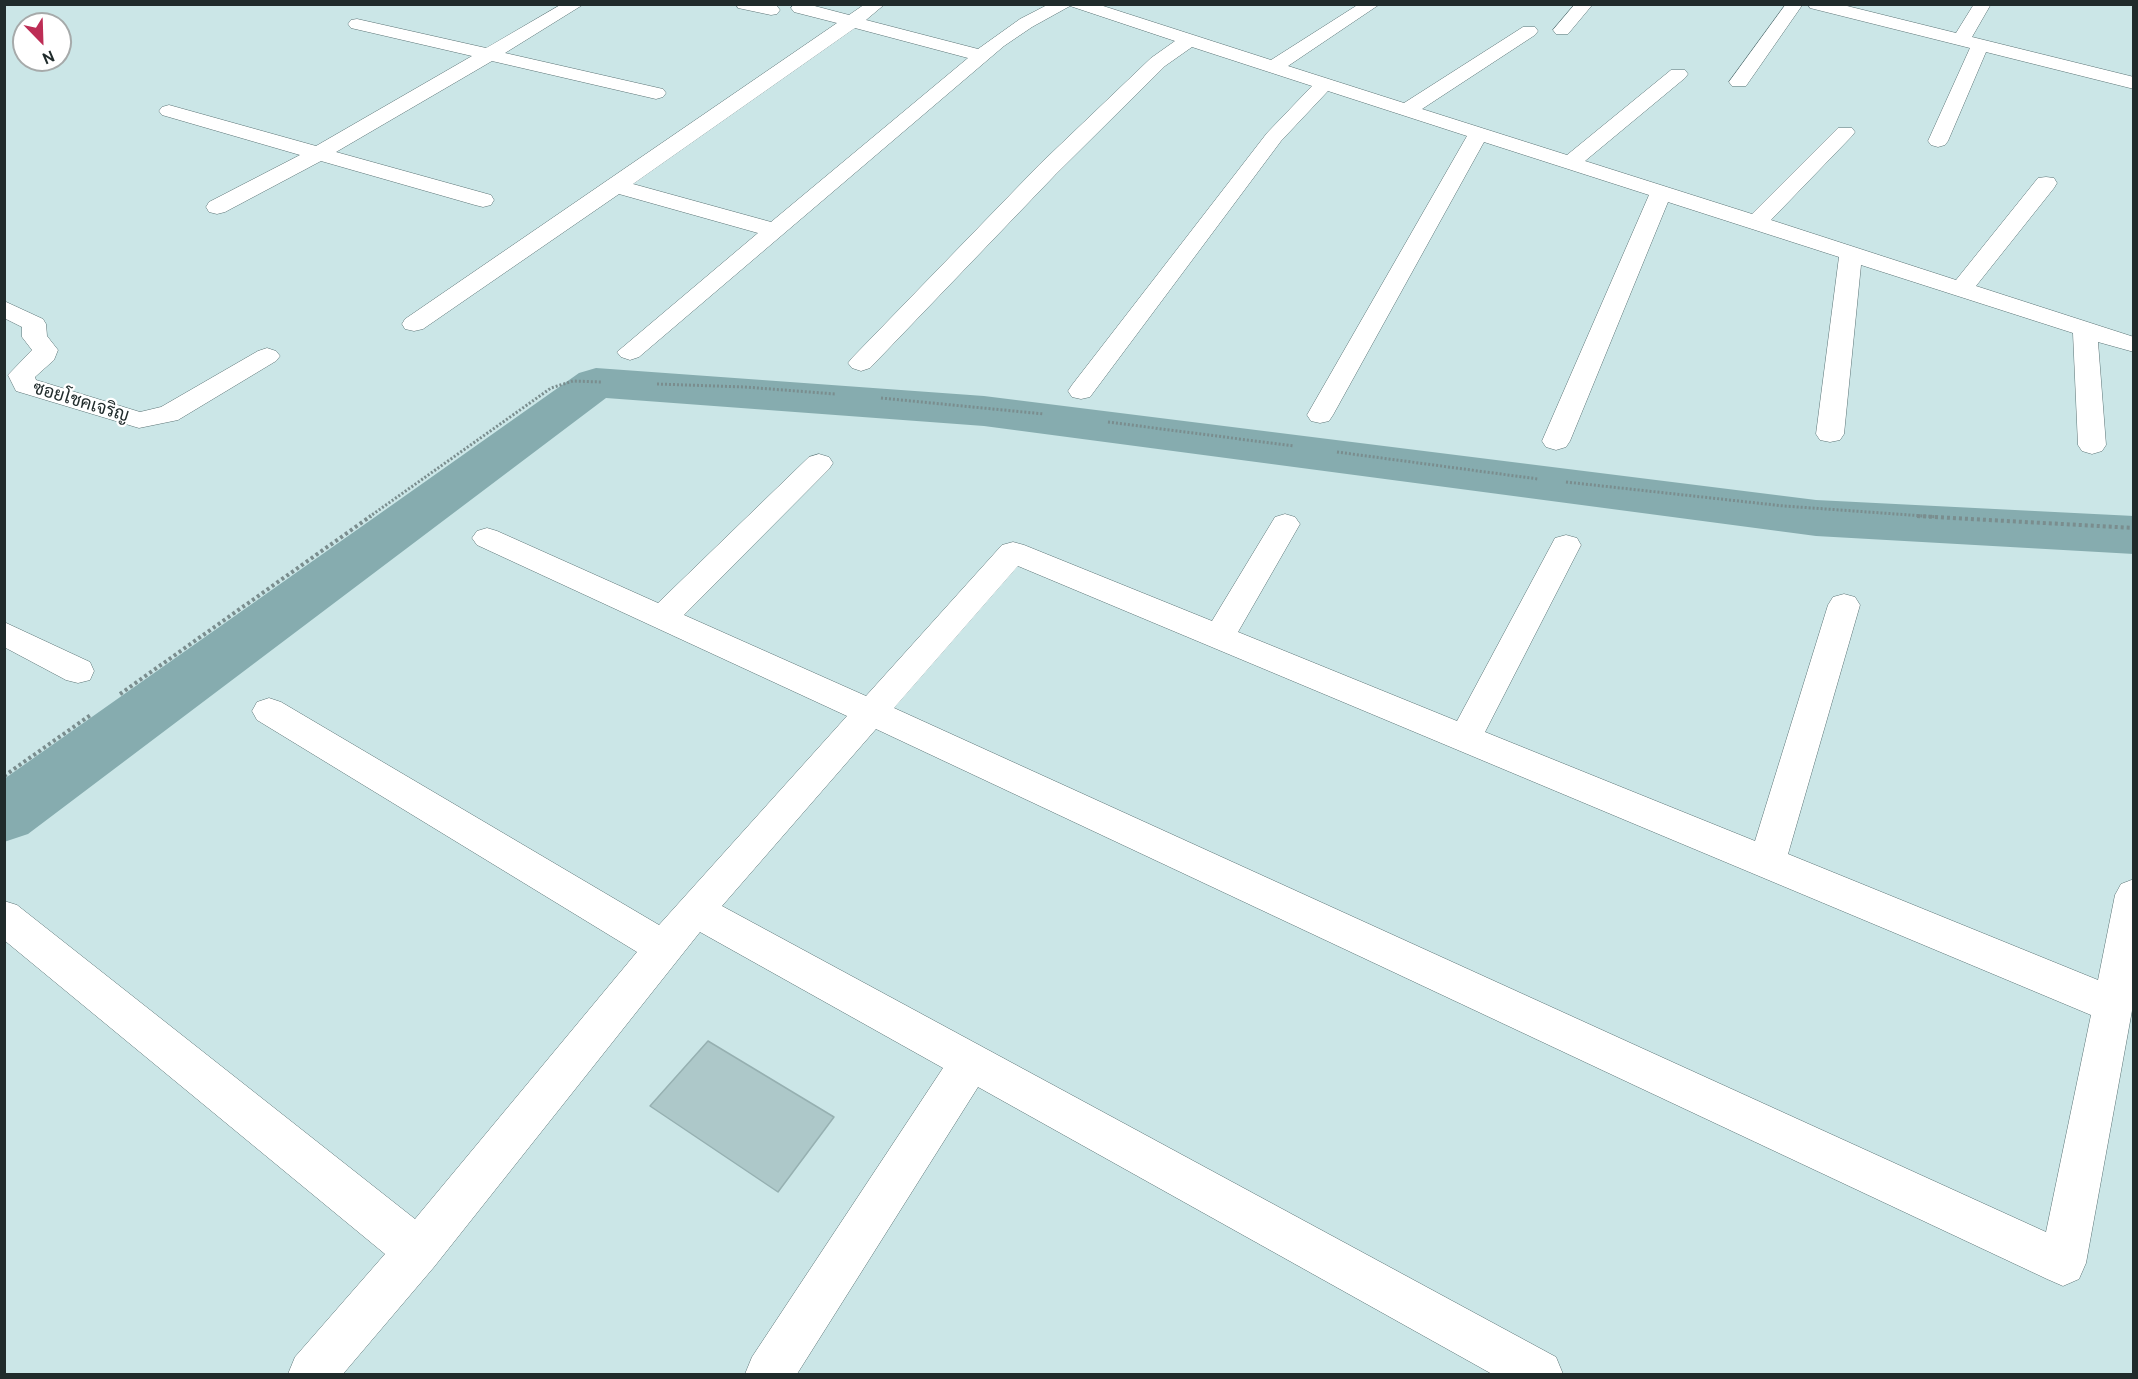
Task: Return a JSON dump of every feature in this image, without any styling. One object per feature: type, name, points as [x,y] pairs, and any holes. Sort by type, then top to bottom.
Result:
[{"type":"street","points":[[217,207],[319,153],[576,4]]},
{"type":"street","points":[[744,4],[771,10]]},
{"type":"street","points":[[414,324],[877,4]]},
{"type":"street","points":[[630,352],[982,56],[1026,23],[1063,4]]},
{"type":"street","points":[[1078,4],[2133,345]]},
{"type":"street","points":[[1273,66],[1372,4]]},
{"type":"street","points":[[1562,30],[1585,4]]},
{"type":"street","points":[[1739,82],[1795,4]]},
{"type":"street","points":[[1816,4],[2133,83]]},
{"type":"street","points":[[1961,40],[1983,4]]},
{"type":"street","points":[[800,8],[982,56]]},
{"type":"street","points":[[357,24],[656,93]]},
{"type":"street","points":[[1407,110],[1529,31]]},
{"type":"street","points":[[861,363],[1048,169],[1158,62],[1189,40]]},
{"type":"street","points":[[1938,141],[1980,45]]},
{"type":"street","points":[[1569,164],[1678,74]]},
{"type":"street","points":[[1081,391],[1274,137],[1325,83]]},
{"type":"street","points":[[169,111],[483,200]]},
{"type":"street","points":[[1756,223],[1845,132]]},
{"type":"street","points":[[1320,415],[1478,134]]},
{"type":"street","points":[[1960,289],[2046,183]]},
{"type":"street","points":[[616,186],[774,230]]},
{"type":"street","points":[[1556,441],[1660,194]]},
{"type":"street","points":[[1830,434],[1851,254]]},
{"type":"street","name":"ซอยโชคเจริญ","points":[[4,308],[34,324],[35,337],[45,350],[45,355],[21,375],[25,385],[139,420],[169,414],[267,356]]},
{"type":"street","points":[[2085,329],[2091,445]]},
{"type":"street","points":[[662,618],[819,463]]},
{"type":"street","points":[[1219,637],[1285,524]]},
{"type":"street","points":[[487,538],[870,712],[2063,1263],[2133,895]]},
{"type":"street","points":[[1465,738],[1566,545]]},
{"type":"street","points":[[312,1374],[418,1251],[695,910],[1013,552],[2113,1005]]},
{"type":"street","points":[[1767,863],[1844,605]]},
{"type":"street","points":[[4,633],[78,671]]},
{"type":"street","points":[[269,711],[664,948]]},
{"type":"street","points":[[695,910],[1539,1374]]},
{"type":"street","points":[[4,917],[418,1251]]},
{"type":"street","points":[[769,1374],[971,1062]]},
{"type":"path","points":[[119,694],[551,388],[573,381],[608,382]]},
{"type":"path","points":[[654,383],[838,394]]},
{"type":"path","points":[[872,397],[1046,415]]},
{"type":"path","points":[[1104,422],[1302,447]]},
{"type":"path","points":[[1336,452],[1546,480]]},
{"type":"path","points":[[1558,481],[1784,506],[2133,528]]},
{"type":"path","points":[[4,776],[100,708]]},
{"type":"building","points":[[708,1041],[834,1117],[778,1192],[650,1106]]},
{"type":"waterway","points":[[4,815],[596,383],[984,411],[1816,518],[2134,535]]}]
